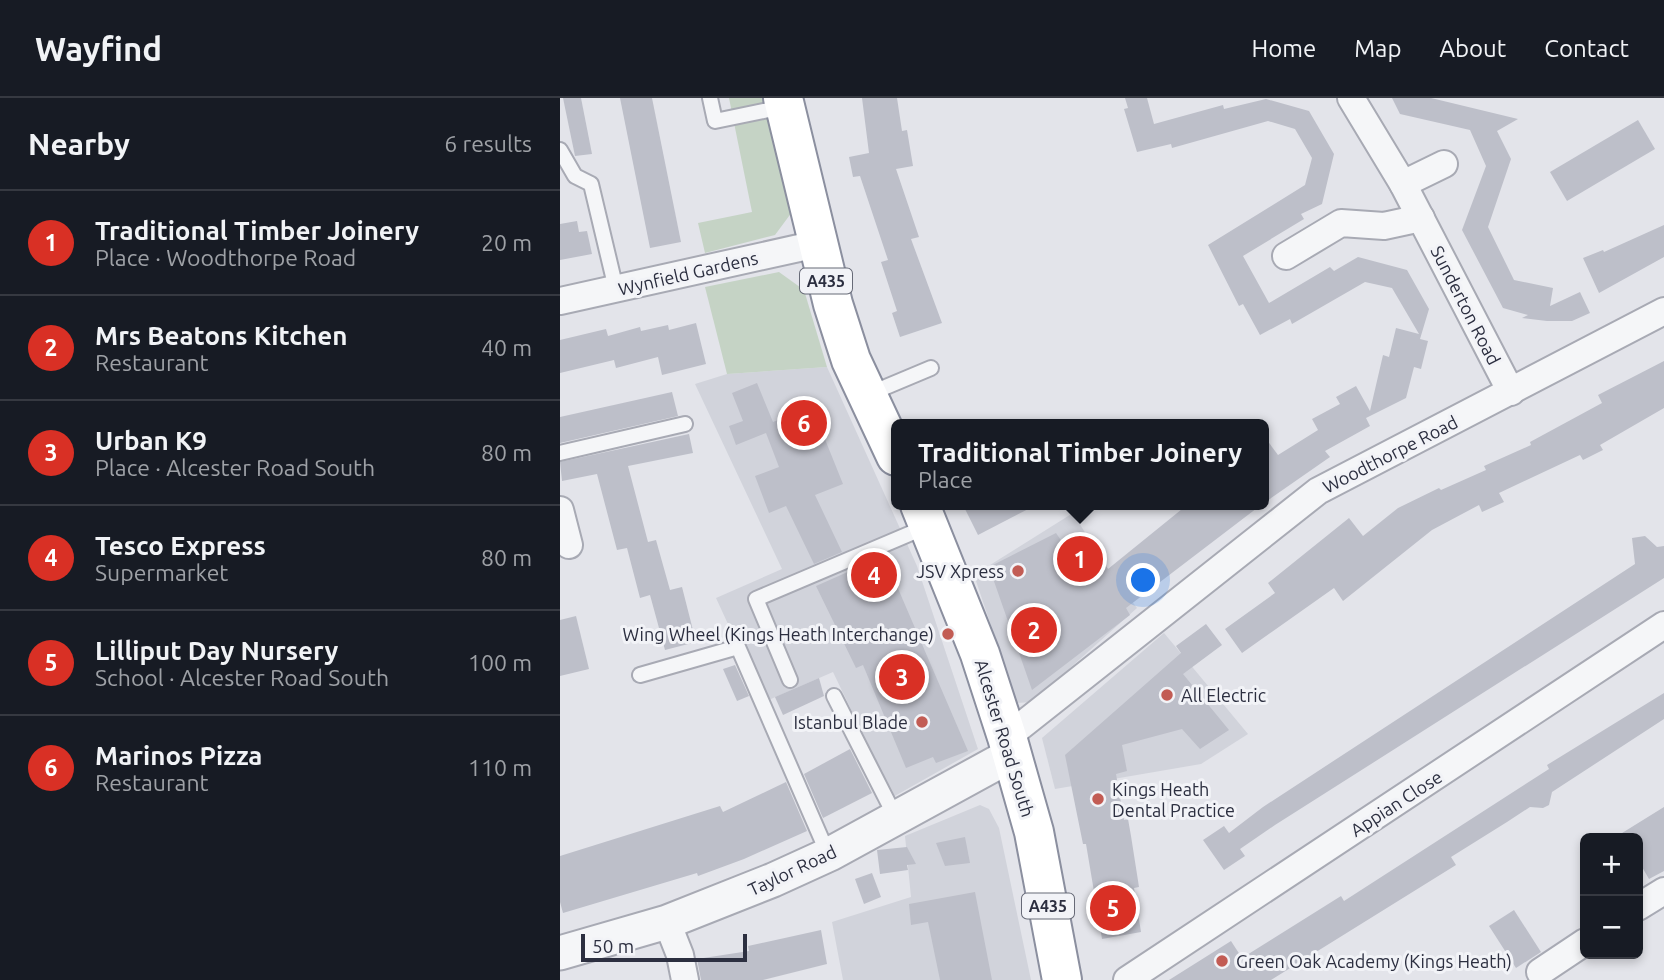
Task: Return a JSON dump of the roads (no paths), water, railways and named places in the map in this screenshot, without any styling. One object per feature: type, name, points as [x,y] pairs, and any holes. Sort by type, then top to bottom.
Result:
[{"type":"highway","name":"A435","points":[[784,102],[817,244],[851,360],[891,445]]},
{"type":"highway","name":"Alcester Road South","points":[[924,515],[980,654],[1009,746],[1034,832],[1062,980]]},
{"type":"street","name":"Sunderton Road","points":[[1350,98],[1403,184],[1511,392]]},
{"type":"street","points":[[1403,184],[1444,164]]},
{"type":"street","points":[[1286,256],[1341,223],[1384,226],[1421,218]]},
{"type":"street","name":"Wynfield Gardens","points":[[560,301],[817,244]]},
{"type":"street","name":"Woodthorpe Road","points":[[1009,746],[1318,491],[1664,311]]},
{"type":"street","name":"Appian Close","points":[[1127,980],[1664,625]]},
{"type":"street","name":"Taylor Road","points":[[560,953],[667,922],[722,902],[828,854],[896,818],[1009,746]]},
{"type":"street","points":[[1643,904],[1664,891]]},
{"type":"street","points":[[667,922],[680,955],[685,980]]},
{"type":"street","points":[[1540,972],[1580,945]]},
{"type":"lane","points":[[710,98],[715,121],[784,102]]},
{"type":"lane","points":[[560,150],[575,176],[591,184],[616,289]]},
{"type":"lane","points":[[867,394],[931,368]]},
{"type":"lane","points":[[560,453],[685,424]]},
{"type":"lane","points":[[790,680],[756,599],[924,515]]},
{"type":"lane","points":[[640,675],[738,647],[828,854]]},
{"type":"lane","points":[[834,696],[896,818]]},
{"type":"place","name":"Marinos Pizza","points":[[804,423]]},
{"type":"place","name":"Traditional Timber Joinery","points":[[1080,559]]},
{"type":"place","name":"JSV Xpress","points":[[1018,571]]},
{"type":"place","name":"Tesco Express","points":[[874,575]]},
{"type":"place","name":"Mrs Beatons Kitchen","points":[[1034,630]]},
{"type":"place","name":"Wing Wheel (Kings Heath Interchange)","points":[[948,634]]},
{"type":"place","name":"Urban K9","points":[[902,677]]},
{"type":"place","name":"All Electric","points":[[1167,695]]},
{"type":"place","name":"Istanbul Blade","points":[[922,722]]},
{"type":"place","name":"Kings Heath Dental Practice","points":[[1098,799]]},
{"type":"place","name":"Lilliput Day Nursery","points":[[1113,908]]},
{"type":"place","name":"Green Oak Academy (Kings Heath)","points":[[1222,961]]}]
